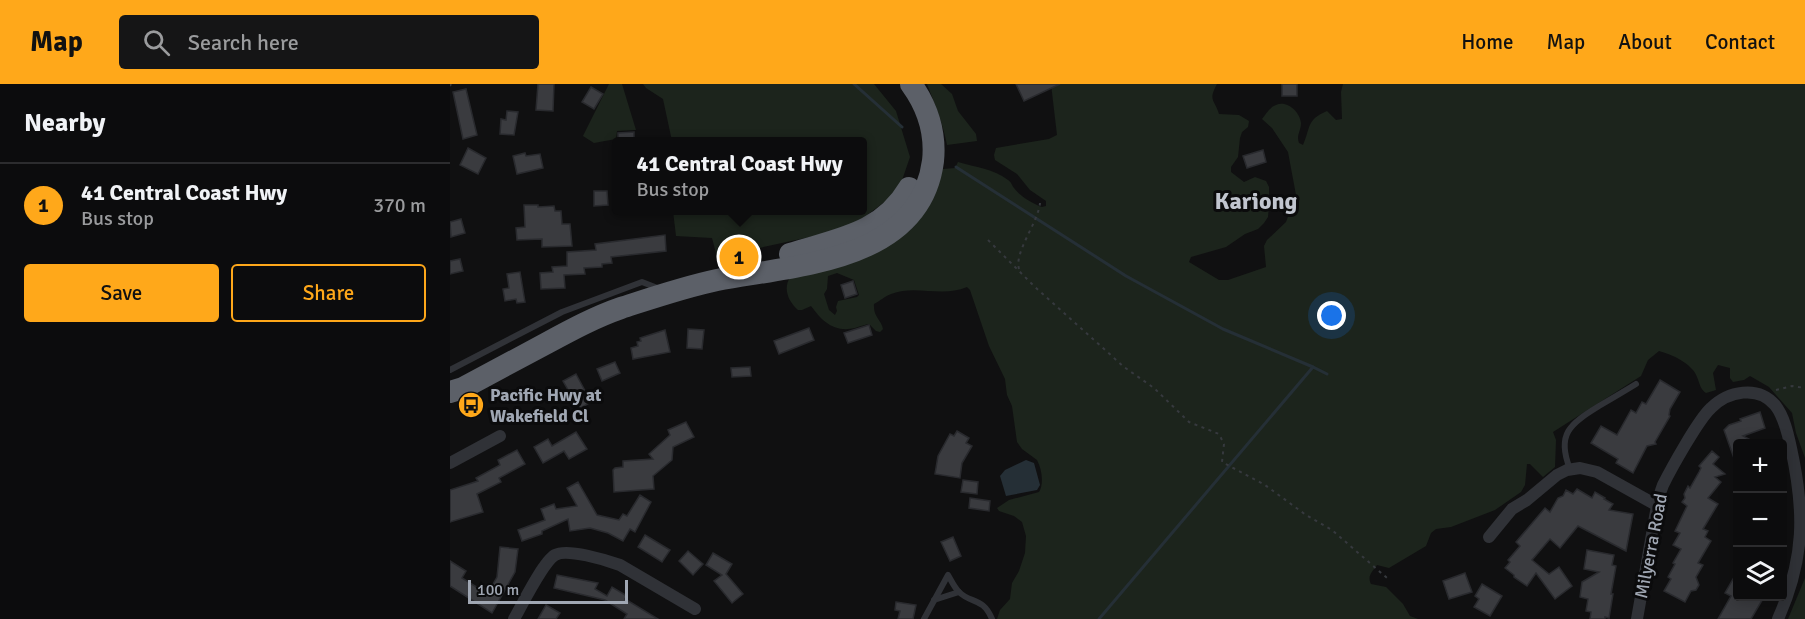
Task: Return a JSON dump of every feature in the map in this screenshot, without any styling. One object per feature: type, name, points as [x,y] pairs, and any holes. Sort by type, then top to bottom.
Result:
[{"type":"highway","points":[[715,281],[865,230],[885,218],[900,204],[912,184],[919,161],[918,134],[911,107],[894,84]]},
{"type":"highway","points":[[454,394],[608,312],[669,292],[715,281],[795,267],[837,256],[870,244],[901,224],[923,196],[933,156],[929,118],[911,84]]},
{"type":"street","name":"Milyerra Road","points":[[1637,619],[1663,486],[1704,415],[1718,403],[1736,394],[1748,392],[1760,394]]},
{"type":"street","points":[[1760,394],[1780,412],[1803,498],[1801,556],[1796,579],[1778,619]]},
{"type":"street","points":[[450,463],[500,436]]},
{"type":"street","points":[[1489,537],[1512,510],[1538,493],[1561,472],[1570,469],[1580,468],[1597,472],[1658,506]]},
{"type":"street","points":[[514,619],[547,563],[555,555],[564,552],[620,565],[695,609]]},
{"type":"lane","points":[[450,370],[562,312],[642,282],[669,292]]},
{"type":"lane","points":[[1570,469],[1564,450],[1568,429],[1580,417],[1636,384]]},
{"type":"lane","points":[[924,619],[948,574],[959,592],[979,601],[989,611],[992,619]]},
{"type":"lane","points":[[934,600],[959,592]]},
{"type":"path","points":[[1020,272],[1017,263],[1034,224],[1040,203]]},
{"type":"path","points":[[988,240],[1124,368],[1154,388],[1189,422],[1219,434],[1224,444],[1222,462],[1265,485],[1306,515],[1332,530],[1387,578]]},
{"type":"path","points":[[1760,394],[1792,386],[1805,388]]},
{"type":"shaded area","points":[[609,84],[622,84],[636,130],[617,131],[616,137],[612,137],[612,140],[594,143],[583,136]]},
{"type":"shaded area","points":[[643,84],[874,84],[896,111],[910,157],[898,192],[859,221],[824,234],[717,257],[712,238],[676,236],[673,215],[867,215],[867,137],[671,137],[663,99]]},
{"type":"shaded area","points":[[927,84],[941,84],[952,94],[958,111],[976,134],[977,141],[947,145]]},
{"type":"shaded area","points":[[1051,84],[1217,84],[1212,97],[1219,114],[1239,115],[1249,121],[1248,127],[1242,132],[1238,157],[1231,167],[1231,172],[1244,182],[1255,177],[1266,181],[1269,187],[1268,217],[1258,229],[1245,234],[1226,247],[1191,257],[1189,262],[1219,280],[1228,280],[1266,267],[1264,246],[1267,240],[1286,222],[1296,195],[1288,152],[1272,128],[1262,119],[1276,105],[1284,104],[1298,115],[1301,123],[1298,140],[1303,145],[1312,121],[1320,114],[1327,111],[1336,120],[1342,119],[1343,84],[1805,84],[1805,458],[1792,413],[1769,387],[1750,376],[1733,382],[1730,378],[1730,368],[1718,365],[1713,373],[1716,390],[1706,393],[1691,368],[1675,357],[1659,351],[1648,360],[1641,376],[1553,432],[1556,440],[1555,467],[1543,477],[1530,464],[1527,464],[1525,485],[1521,492],[1495,510],[1451,527],[1436,529],[1431,533],[1426,546],[1389,568],[1377,565],[1370,576],[1371,584],[1386,587],[1403,604],[1410,616],[1418,619],[997,619],[1000,610],[1010,599],[1012,583],[1025,553],[1026,536],[1022,522],[997,508],[1009,500],[1039,492],[1042,476],[1037,460],[1022,449],[1017,442],[1012,406],[1007,395],[1005,379],[989,346],[970,290],[967,287],[948,291],[910,290],[889,295],[874,304],[883,329],[880,332],[869,324],[848,329],[835,327],[824,321],[811,306],[798,310],[789,299],[787,286],[790,277],[906,233],[924,212],[943,169],[955,168],[958,162],[1003,176],[1027,199],[1042,207],[1046,206],[1046,201],[1030,190],[1017,174],[995,160],[994,155],[996,148],[1049,139],[1057,135]],"holes":[[[837,273],[854,280],[859,295],[838,301],[835,315],[829,310],[824,294],[827,289],[828,276]]]},
{"type":"shaded area","points":[[1026,460],[1034,463],[1040,485],[1037,490],[1006,496],[1000,476],[1005,470]]},
{"type":"shaded area","points":[[1805,578],[1805,619],[1788,619]]},
{"type":"building","points":[[538,84],[554,84],[553,111],[536,110]]},
{"type":"building","points":[[1016,84],[1060,84],[1024,101]]},
{"type":"building","points":[[1282,84],[1297,84],[1297,96],[1282,96]]},
{"type":"building","points":[[591,87],[603,94],[594,109],[582,102]]},
{"type":"building","points":[[466,89],[477,135],[463,139],[453,92]]},
{"type":"building","points":[[507,111],[518,112],[514,135],[500,134],[501,119],[506,120]]},
{"type":"building","points":[[634,132],[634,137],[618,137],[618,133]]},
{"type":"building","points":[[468,148],[486,158],[478,174],[460,165]]},
{"type":"building","points":[[1263,150],[1266,162],[1247,168],[1243,156]]},
{"type":"building","points":[[525,153],[526,156],[540,154],[543,168],[517,174],[513,156]]},
{"type":"building","points":[[594,191],[607,191],[608,205],[594,206]]},
{"type":"building","points":[[524,205],[554,206],[555,211],[561,211],[562,224],[570,224],[572,246],[542,247],[542,239],[517,240],[516,228],[525,227]]},
{"type":"building","points":[[461,219],[465,233],[451,237],[450,222]]},
{"type":"building","points":[[665,235],[666,251],[611,257],[612,263],[602,264],[602,267],[584,268],[585,274],[564,275],[565,288],[541,289],[540,273],[553,272],[552,267],[567,266],[567,252],[596,250],[595,244]]},
{"type":"building","points":[[460,259],[463,271],[450,274],[450,261]]},
{"type":"building","points":[[520,272],[525,302],[517,303],[516,299],[505,301],[503,289],[509,288],[507,274]]},
{"type":"building","points":[[853,281],[857,294],[845,298],[841,285]]},
{"type":"building","points":[[869,325],[872,335],[848,343],[844,333]]},
{"type":"building","points":[[809,328],[814,340],[779,354],[774,341]]},
{"type":"building","points":[[688,329],[704,330],[702,349],[687,348]]},
{"type":"building","points":[[665,330],[670,352],[633,359],[631,348],[638,346],[637,342],[641,341],[640,338]]},
{"type":"building","points":[[615,362],[620,373],[602,381],[597,369]]},
{"type":"building","points":[[750,367],[751,376],[732,377],[731,368]]},
{"type":"building","points":[[576,374],[591,402],[579,409],[563,381]]},
{"type":"building","points":[[1660,380],[1680,392],[1670,409],[1670,416],[1656,444],[1647,446],[1633,473],[1616,463],[1618,459],[1591,443],[1601,426],[1617,435],[1631,410],[1636,413],[1642,402],[1646,404]]},
{"type":"building","points":[[1760,412],[1765,428],[1743,436],[1749,439],[1733,439],[1733,456],[1724,430],[1729,425],[1741,421],[1740,419]]},
{"type":"building","points":[[686,422],[694,437],[673,447],[672,460],[653,476],[654,489],[614,492],[613,470],[615,468],[623,467],[623,461],[653,459],[649,454],[670,435],[668,430]]},
{"type":"building","points":[[957,431],[969,438],[966,443],[972,446],[962,463],[960,478],[935,474],[938,456],[950,434],[954,436]]},
{"type":"building","points":[[576,432],[587,449],[569,459],[564,451],[543,463],[534,447],[548,439],[552,446]]},
{"type":"building","points":[[517,450],[525,464],[499,478],[501,482],[477,494],[483,512],[450,522],[450,490],[478,481],[476,478],[500,465],[498,460]]},
{"type":"building","points":[[1712,451],[1719,457],[1713,464],[1725,474],[1715,477],[1721,482],[1708,498],[1718,504],[1703,529],[1708,531],[1705,537],[1711,541],[1698,563],[1703,565],[1696,577],[1699,585],[1696,590],[1691,591],[1685,602],[1664,591],[1671,579],[1668,577],[1675,564],[1673,563],[1681,549],[1673,545],[1680,533],[1675,531],[1687,506],[1682,502],[1685,498],[1684,494],[1699,472],[1701,468],[1699,466]]},
{"type":"building","points":[[963,480],[978,482],[977,494],[961,492]]},
{"type":"building","points":[[578,482],[597,515],[619,520],[623,514],[627,516],[640,495],[651,502],[635,532],[630,529],[623,541],[608,533],[590,528],[570,531],[568,519],[542,531],[542,534],[522,541],[518,530],[545,520],[541,509],[554,504],[556,509],[577,506],[567,488]]},
{"type":"building","points":[[1577,489],[1592,498],[1595,492],[1605,498],[1613,504],[1609,510],[1633,514],[1626,551],[1578,526],[1560,548],[1550,539],[1532,560],[1549,574],[1559,567],[1572,586],[1555,599],[1536,573],[1527,586],[1505,568],[1510,562],[1508,560],[1520,546],[1516,542],[1545,508],[1550,512],[1566,490],[1573,494]]},
{"type":"building","points":[[970,498],[990,501],[989,511],[969,508]]},
{"type":"building","points":[[645,535],[670,550],[662,562],[638,547]]},
{"type":"building","points":[[953,537],[961,556],[950,561],[941,542]]},
{"type":"building","points":[[500,547],[518,549],[515,572],[492,613],[450,586],[450,561],[466,571],[462,578],[478,588],[480,585],[489,591],[497,577]]},
{"type":"building","points":[[1587,550],[1614,555],[1612,565],[1616,566],[1609,618],[1590,619],[1591,612],[1586,611],[1588,599],[1580,597],[1582,582],[1599,572],[1584,569]]},
{"type":"building","points":[[688,551],[703,564],[693,575],[679,561]]},
{"type":"building","points":[[713,553],[732,564],[726,574],[743,594],[732,603],[714,581],[722,575],[706,565]]},
{"type":"building","points":[[1465,573],[1472,592],[1449,599],[1443,581]]},
{"type":"building","points":[[557,575],[598,583],[595,589],[607,596],[612,587],[627,596],[625,599],[658,619],[624,619],[627,614],[605,600],[554,588]]},
{"type":"building","points":[[1733,579],[1733,601],[1762,601],[1751,619],[1718,619],[1731,596],[1725,593]]},
{"type":"building","points":[[1482,584],[1502,596],[1490,616],[1474,607],[1479,599],[1475,596]]},
{"type":"building","points":[[896,602],[916,605],[913,619],[898,619],[900,611],[895,610]]},
{"type":"building","points":[[546,605],[560,613],[556,619],[538,619]]},
{"type":"waterway","points":[[854,84],[902,127]]},
{"type":"waterway","points":[[956,167],[1126,276],[1223,329],[1313,367],[1099,619]]},
{"type":"waterway","points":[[1313,367],[1327,374]]},
{"type":"place","name":"41 Central Coast Hwy","points":[[739,257]]},
{"type":"place","name":"Pacific Hwy at Wakefield Cl","points":[[471,405]]},
{"type":"district","name":"Kariong","points":[[1256,201]]}]
